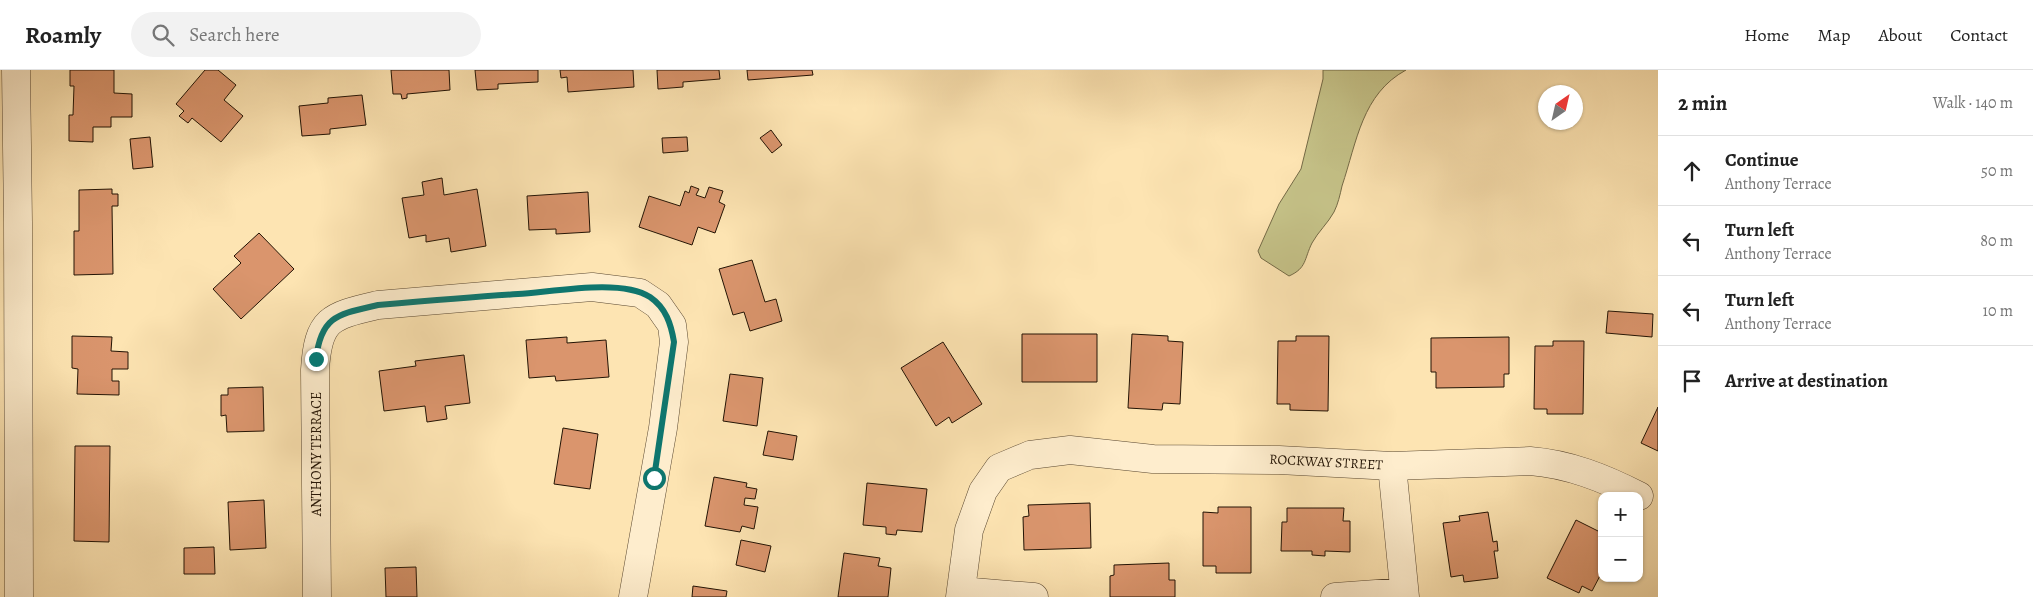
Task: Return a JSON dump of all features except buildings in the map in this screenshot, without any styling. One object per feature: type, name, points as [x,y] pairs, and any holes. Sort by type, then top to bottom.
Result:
[{"type":"street","points":[[16,70],[9,222],[19,597]]},
{"type":"street","name":"ANTHONY TERRACE","points":[[316,597],[315,370],[317,347],[326,325],[344,314],[378,305],[592,287],[625,290],[649,297],[662,310],[672,325],[674,342],[663,428],[634,597]]},
{"type":"street","name":"ROCKWAY STREET","points":[[961,594],[969,530],[977,504],[990,478],[999,468],[1008,462],[1030,455],[1070,450],[1152,459],[1279,460],[1392,466],[1530,460],[1552,462],[1585,472],[1630,492]]},
{"type":"street","points":[[1335,597],[1405,595],[1392,466]]},
{"type":"street","name":"ROCKWAY STREET","points":[[1643,498],[1658,506]]},
{"type":"street","points":[[961,594],[1034,597]]},
{"type":"shaded area","points":[[1323,70],[1406,70],[1391,80],[1370,105],[1357,136],[1334,212],[1312,243],[1302,266],[1289,276],[1261,258],[1258,251],[1279,204],[1301,169],[1323,79]]},
{"type":"route","points":[[316,359],[320,335],[326,325],[344,314],[378,305],[592,287],[640,293],[649,297],[666,314],[672,325],[674,342],[663,428],[654,478]]}]
